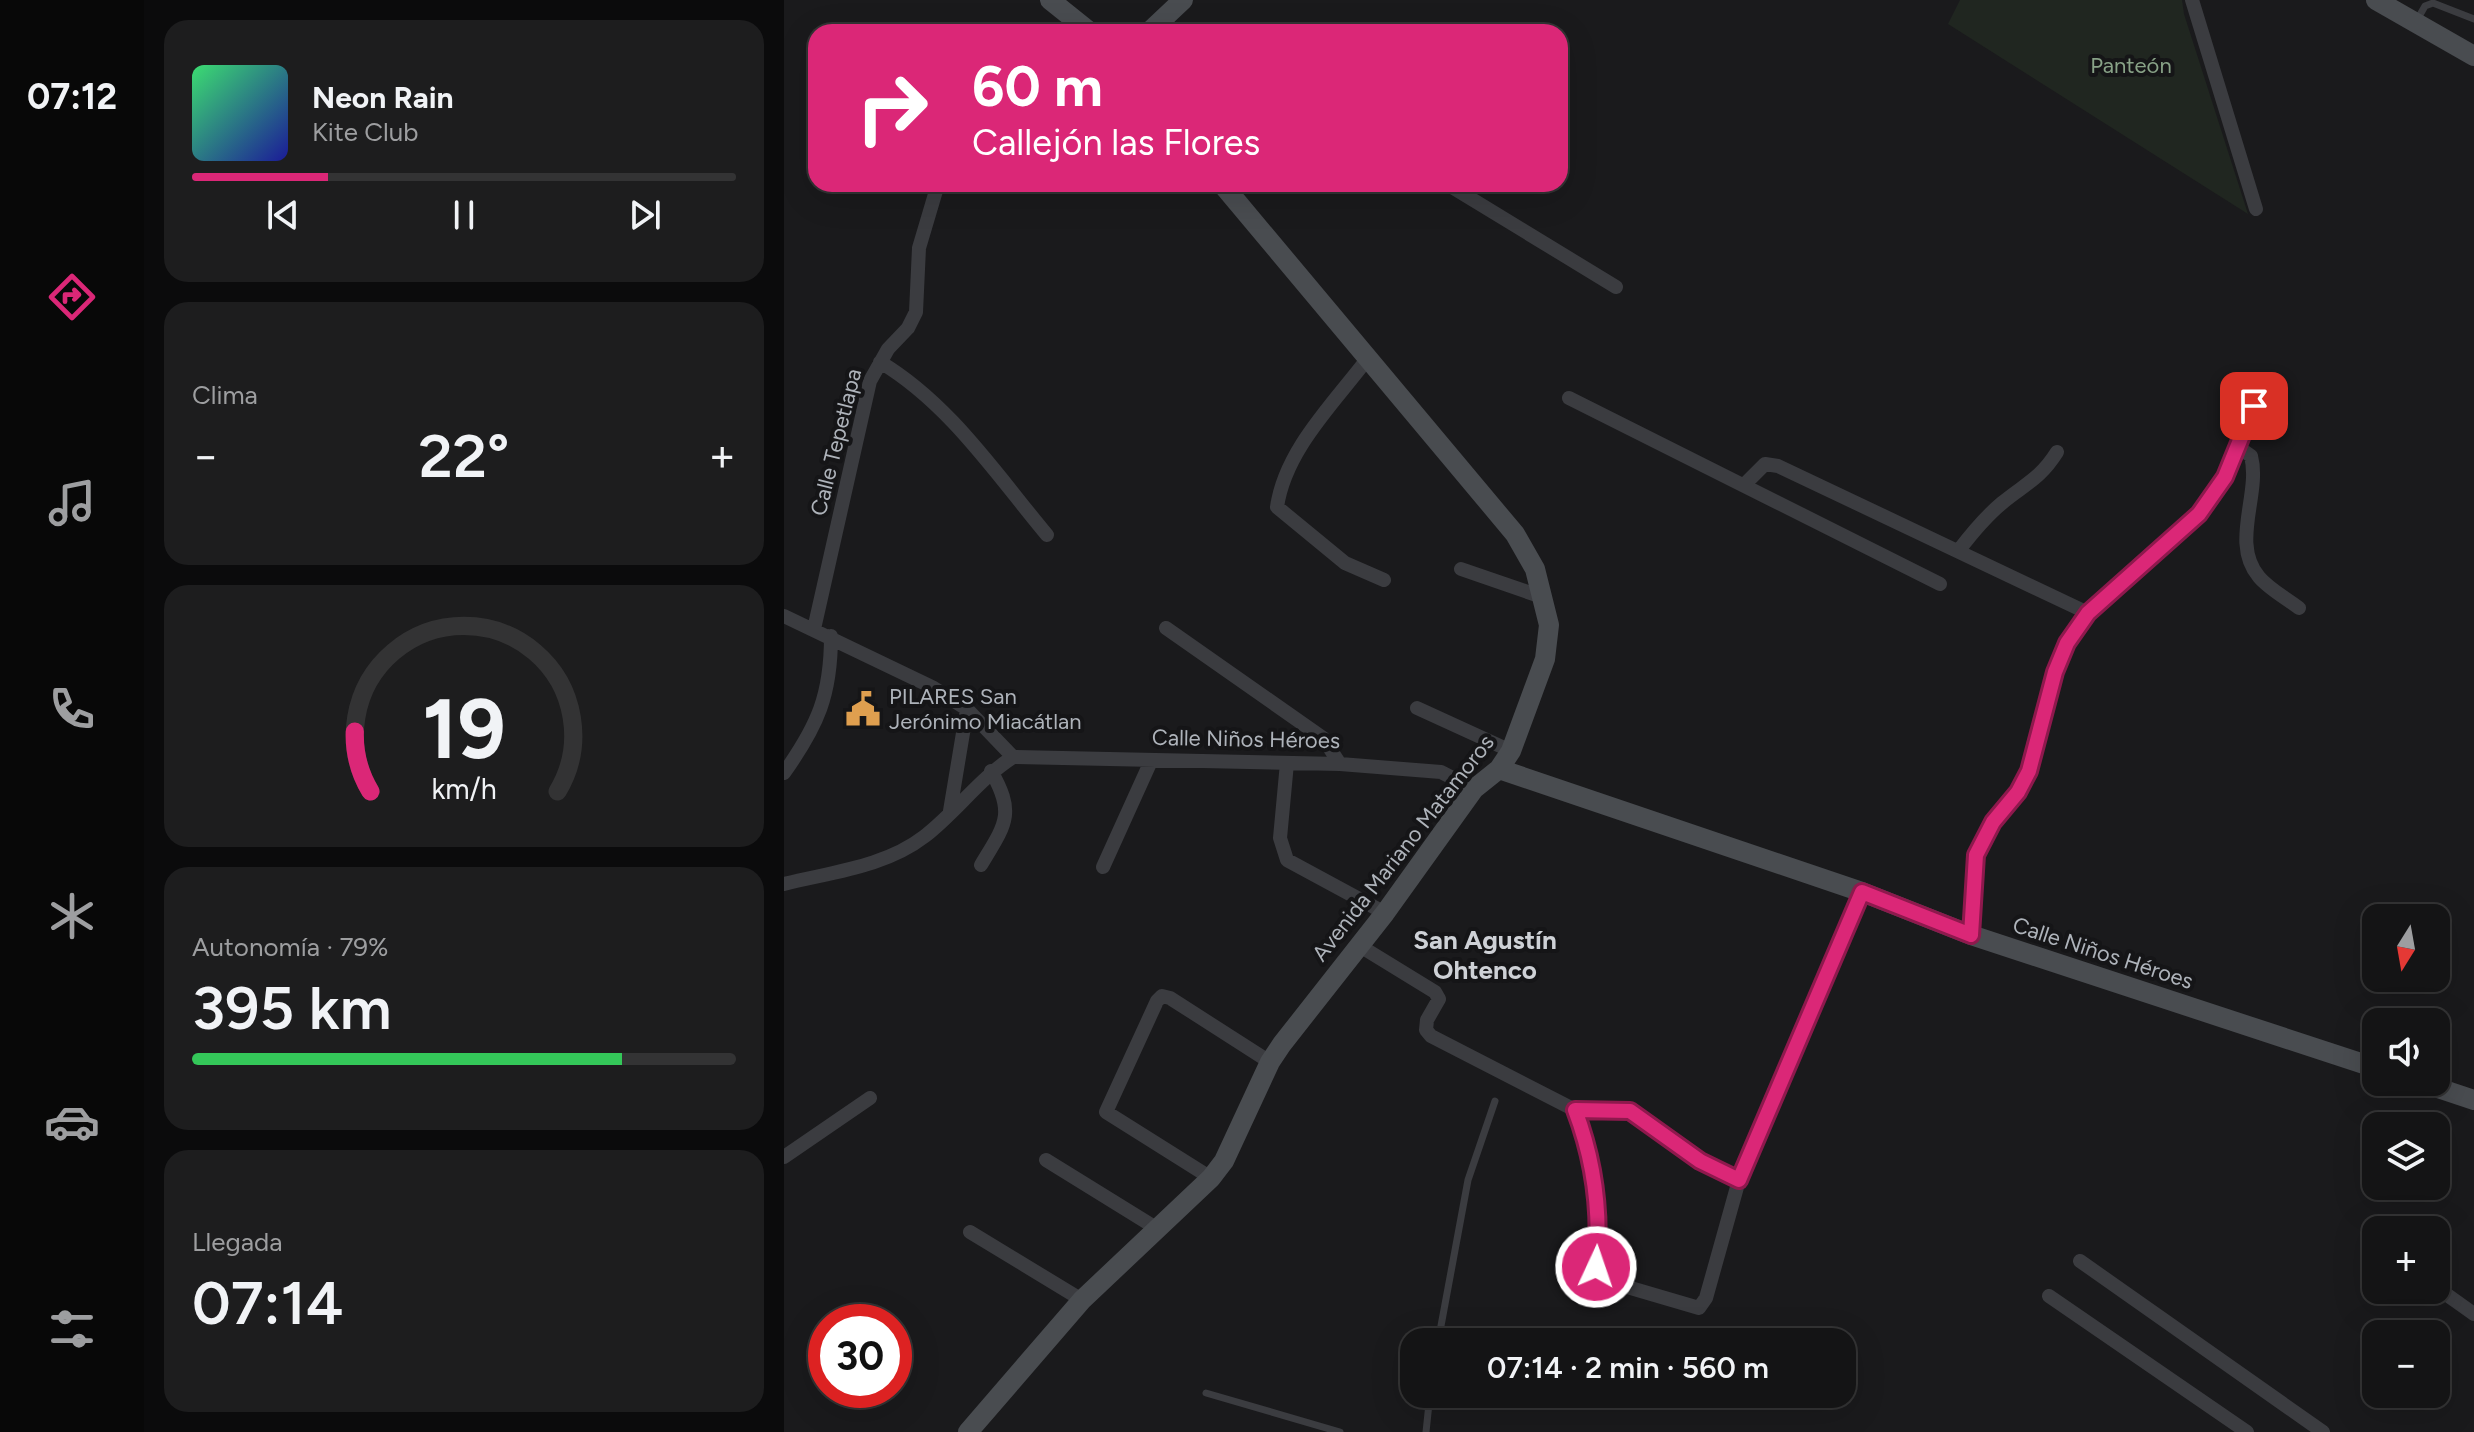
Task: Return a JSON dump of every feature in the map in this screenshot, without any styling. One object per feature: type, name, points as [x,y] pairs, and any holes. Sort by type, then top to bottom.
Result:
[{"type":"street","points":[[1050,0],[1080,24]]},
{"type":"street","points":[[1166,24],[1183,0]]},
{"type":"street","points":[[2192,0],[2256,209]]},
{"type":"street","points":[[2376,0],[2474,56]]},
{"type":"street","name":"Calle Tepetlapa","points":[[814,629],[870,381],[916,312],[919,248],[936,192]]},
{"type":"street","name":"Avenida Mariano Matamoros","points":[[968,1432],[1082,1300],[1211,1178],[1224,1161],[1270,1062],[1385,913],[1474,789],[1499,769],[1511,751],[1545,659],[1549,625],[1545,598],[1535,569],[1515,534],[1229,192]]},
{"type":"street","points":[[1465,192],[1616,287]]},
{"type":"street","points":[[1368,358],[1292,460],[1277,507],[1345,563],[1384,580]]},
{"type":"street","points":[[880,362],[911,380],[934,401],[1047,535]]},
{"type":"street","points":[[1971,935],[1976,855],[1993,822],[2018,792],[2029,771],[2055,672],[2067,643],[2088,613],[2199,514],[2225,477],[2262,386]]},
{"type":"street","points":[[1569,398],[1940,584]]},
{"type":"street","points":[[2238,447],[2251,456],[2255,472],[2246,530],[2249,560],[2260,577],[2299,608]]},
{"type":"street","points":[[1959,550],[1974,529],[2003,502],[2043,474],[2057,452]]},
{"type":"street","points":[[1744,485],[1765,464],[1778,466],[2088,613]]},
{"type":"street","points":[[1461,569],[1545,598]]},
{"type":"street","points":[[784,616],[932,687],[967,709],[1013,757],[991,771],[924,837],[867,866],[784,884]]},
{"type":"street","points":[[1166,628],[1323,738],[1340,764]]},
{"type":"street","points":[[784,773],[821,714],[831,670],[831,636]]},
{"type":"street","points":[[1417,708],[1511,751]]},
{"type":"street","points":[[950,813],[967,709]]},
{"type":"street","name":"Calle Niños Héroes","points":[[1013,757],[1340,764],[1441,772],[1474,789]]},
{"type":"street","points":[[1103,867],[1151,761]]},
{"type":"street","points":[[1287,763],[1280,838],[1287,860],[1385,913]]},
{"type":"street","name":"Calle Niños Héroes","points":[[1499,769],[1862,892],[1971,935],[2362,1063]]},
{"type":"street","points":[[981,865],[1004,827],[1007,814],[1003,793],[991,771]]},
{"type":"street","points":[[1575,1110],[1588,1145],[1599,1235],[1596,1267],[1600,1279],[1688,1308],[1699,1308],[1706,1298],[1739,1180],[1862,892]]},
{"type":"street","points":[[1360,946],[1435,992],[1439,999],[1427,1020],[1426,1030],[1431,1036],[1575,1110],[1630,1111],[1700,1161],[1739,1180]]},
{"type":"street","points":[[1211,1178],[1108,1116],[1110,1099],[1162,996],[1270,1062]]},
{"type":"street","points":[[2450,1092],[2474,1100]]},
{"type":"street","points":[[784,1157],[870,1098]]},
{"type":"street","points":[[1046,1160],[1156,1228]]},
{"type":"street","points":[[970,1232],[1082,1300]]},
{"type":"street","points":[[2080,1261],[2323,1432]]},
{"type":"street","points":[[2049,1296],[2247,1432]]},
{"type":"street","points":[[2450,1297],[2474,1314]]},
{"type":"lane","points":[[2416,22],[2425,6],[2433,3],[2474,19]]},
{"type":"lane","points":[[1441,1328],[1468,1180],[1495,1101]]},
{"type":"lane","points":[[1206,1393],[1340,1432]]},
{"type":"lane","points":[[1426,1432],[1429,1408]]},
{"type":"green space","name":"Panteón","points":[[1960,0],[2182,0],[2248,214],[1948,24]]},
{"type":"place","name":"PILARES San Jerónimo Miacátlan","points":[[863,709]]},
{"type":"district","name":"San Agustín Ohtenco","points":[[1485,955]]},
{"type":"route","points":[[1596,1267],[1599,1235],[1588,1145],[1575,1110],[1630,1111],[1700,1161],[1739,1180],[1797,1038],[1862,892],[1971,935],[1976,855],[1993,822],[2018,792],[2029,771],[2055,672],[2067,643],[2088,613],[2199,514],[2225,477],[2254,406]]}]
